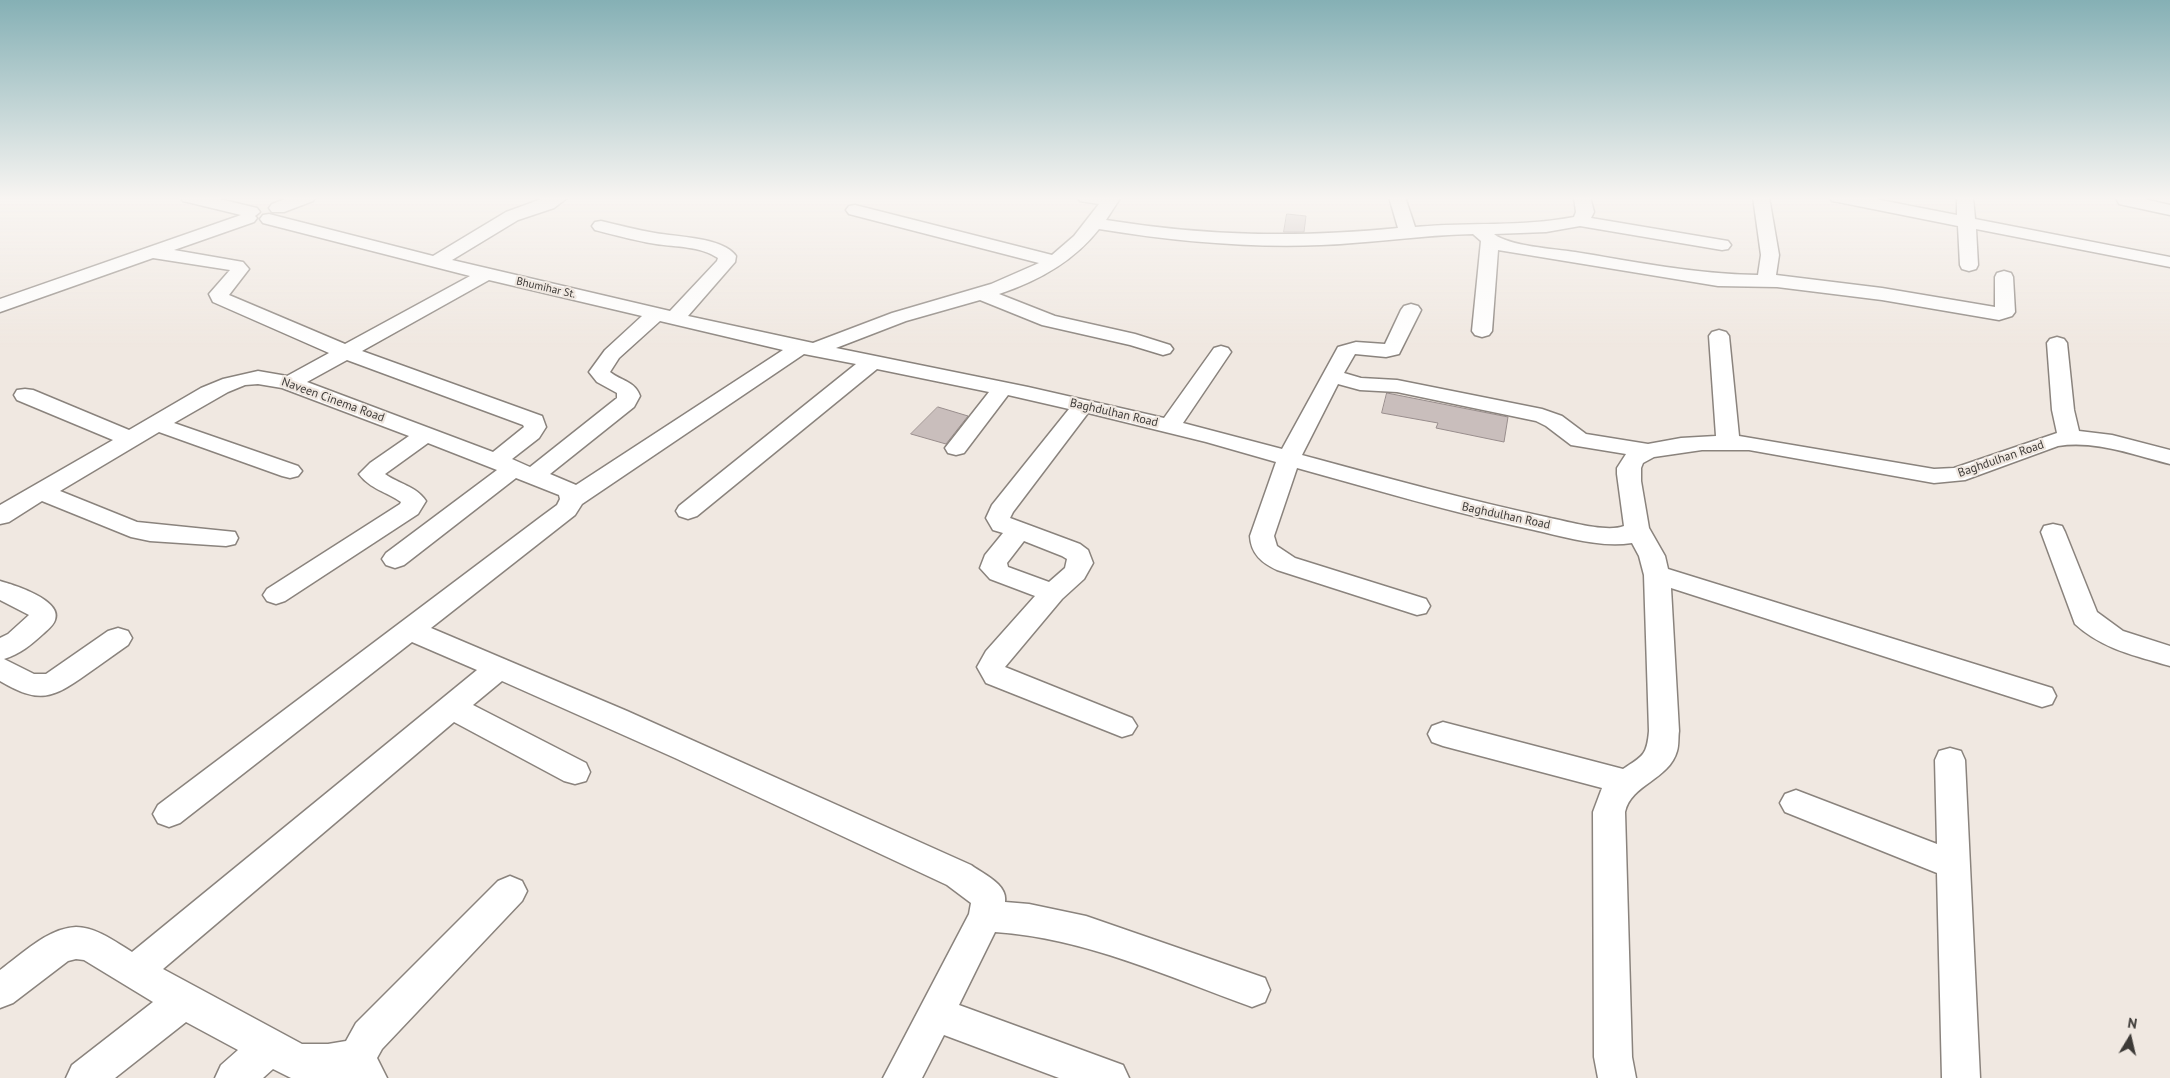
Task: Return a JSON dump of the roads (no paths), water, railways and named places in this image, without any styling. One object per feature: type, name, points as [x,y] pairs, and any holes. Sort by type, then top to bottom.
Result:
[{"type":"street","points":[[0,306],[164,247]]},
{"type":"street","name":"Bhumihar St.","points":[[387,247],[436,262],[766,340]]},
{"type":"street","points":[[436,262],[460,247]]},
{"type":"street","points":[[395,559],[514,468],[626,402],[630,396],[627,390],[604,378],[600,372],[612,354],[666,315],[726,262],[727,256],[723,252],[707,247]]},
{"type":"street","points":[[1003,247],[1054,260]]},
{"type":"street","points":[[170,814],[551,522],[566,510],[571,495],[807,349],[908,314],[980,293],[1019,279],[1040,270],[1071,247]]},
{"type":"street","points":[[1482,332],[1484,247]]},
{"type":"street","points":[[1511,247],[1694,277],[1718,280],[1766,281],[1882,294],[1999,314],[2005,312],[2006,306],[2004,277]]},
{"type":"street","points":[[1766,281],[1769,247]]},
{"type":"street","points":[[1968,247],[1969,265]]},
{"type":"street","points":[[2095,247],[2170,262]]},
{"type":"street","points":[[152,252],[236,266],[240,269],[237,276],[222,289],[219,294],[220,298],[345,352],[534,421],[534,427],[514,468]]},
{"type":"street","points":[[290,383],[487,274]]},
{"type":"street","points":[[0,289],[26,296]]},
{"type":"street","points":[[980,293],[1049,321],[1135,340],[1163,349]]},
{"type":"street","points":[[1411,310],[1392,350],[1350,348],[1345,351],[1289,457],[1262,536],[1263,546],[1270,556],[1286,564],[1416,606]]},
{"type":"street","points":[[1719,336],[1728,442]]},
{"type":"street","name":"Baghdulhan Road","points":[[766,340],[1083,405],[1289,457],[1451,504],[1585,533],[1630,536],[1636,528]]},
{"type":"street","points":[[2056,344],[2063,410],[2069,436]]},
{"type":"street","points":[[1170,426],[1221,352]]},
{"type":"street","points":[[688,510],[872,362]]},
{"type":"street","name":"Naveen Cinema Road","points":[[0,516],[229,382],[252,376],[271,377],[290,383],[514,468],[571,495]]},
{"type":"street","name":"Baghdulhan Road","points":[[1331,376],[1360,384],[1397,386],[1542,416],[1554,421],[1579,440],[1644,450],[1728,442],[1774,446],[1934,476],[1957,475],[2069,436],[2092,438],[2170,456]]},
{"type":"street","points":[[956,448],[1004,388]]},
{"type":"street","points":[[25,395],[130,440]]},
{"type":"street","points":[[1083,405],[1001,510],[998,518],[1002,524],[1071,550],[1079,556],[1080,563],[1075,572],[1053,593],[996,658],[991,667],[996,676],[1122,726]]},
{"type":"street","points":[[157,424],[290,471]]},
{"type":"street","points":[[276,595],[409,509],[414,501],[409,494],[376,480],[371,474],[426,434]]},
{"type":"street","points":[[1617,1078],[1613,1057],[1609,812],[1613,796],[1627,782],[1650,768],[1662,751],[1664,731],[1657,576],[1652,556],[1636,528],[1628,467],[1634,457],[1644,450]]},
{"type":"street","points":[[41,492],[131,529],[150,533],[226,538]]},
{"type":"street","points":[[1019,531],[994,561],[993,568],[999,573],[1053,593]]},
{"type":"street","points":[[2053,532],[2085,617],[2095,628],[2110,636],[2170,656]]},
{"type":"street","points":[[1657,576],[2042,696]]},
{"type":"street","points":[[0,590],[35,605],[42,611],[43,618],[18,640],[0,650]]},
{"type":"street","points":[[409,630],[737,773],[959,875],[989,898],[986,916],[902,1078]]},
{"type":"street","points":[[0,668],[32,685],[53,684],[118,638]]},
{"type":"street","points":[[134,972],[498,668]]},
{"type":"street","points":[[451,707],[575,772]]},
{"type":"street","points":[[1443,734],[1627,782]]},
{"type":"street","points":[[1950,760],[1960,1078]]},
{"type":"street","points":[[1796,803],[1954,866]]},
{"type":"street","points":[[0,991],[58,948],[76,943],[91,946],[184,1001],[300,1063],[328,1063],[363,1067],[370,1036],[392,1011],[510,891]]},
{"type":"street","points":[[986,916],[1029,919],[1086,932],[1252,990]]},
{"type":"street","points":[[85,1078],[184,1001]]},
{"type":"street","points":[[935,1014],[1110,1078]]},
{"type":"street","points":[[234,1078],[270,1048]]}]
